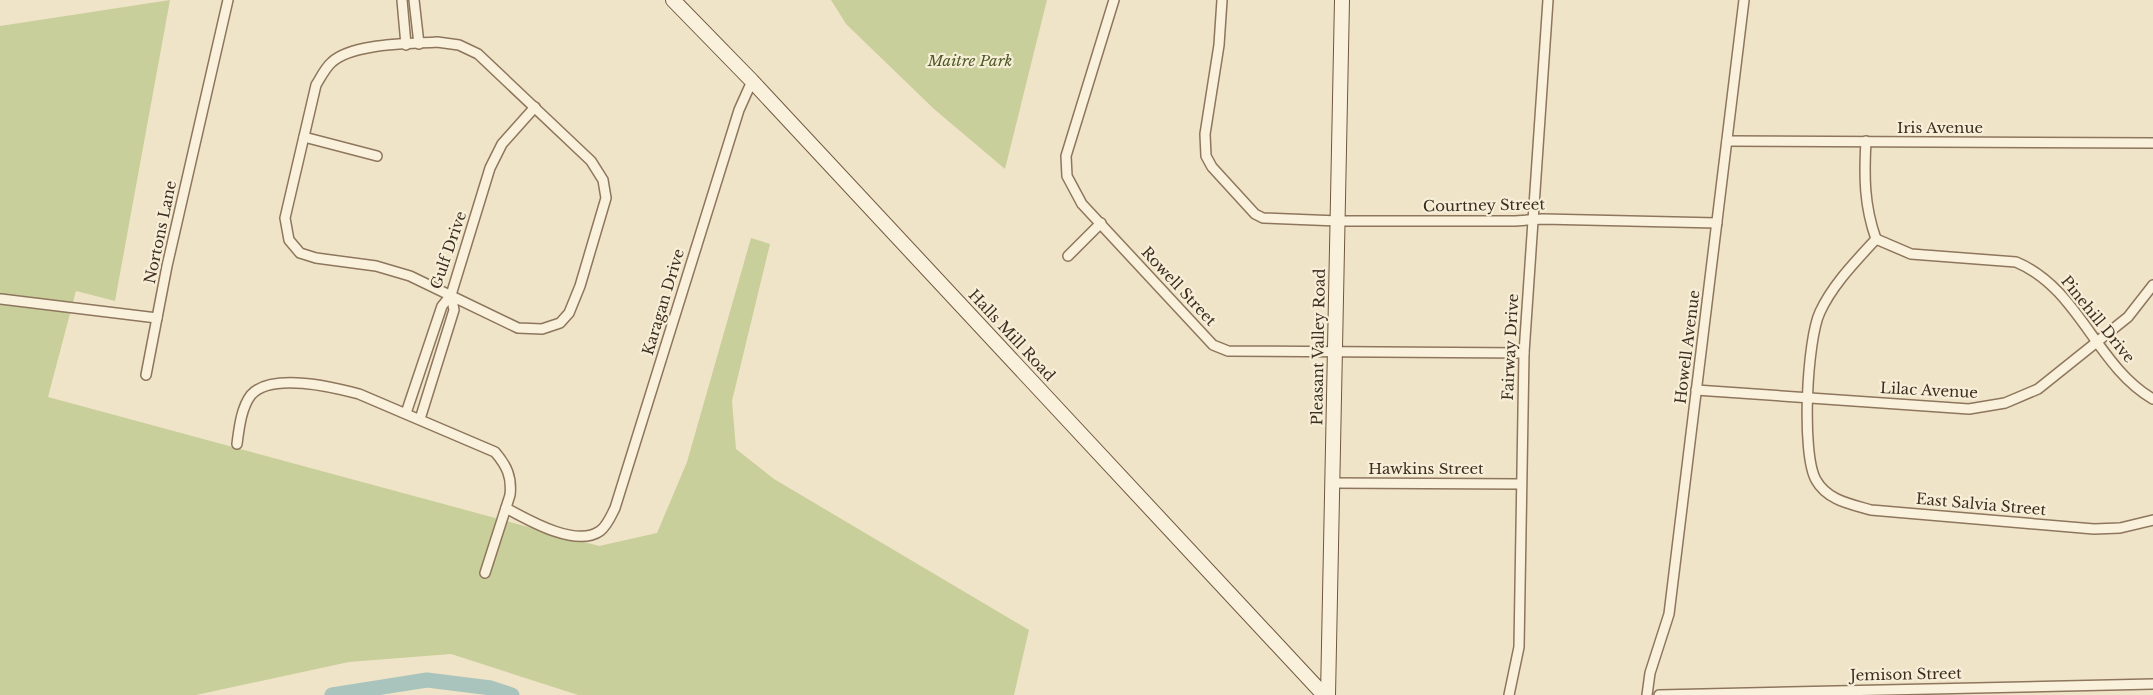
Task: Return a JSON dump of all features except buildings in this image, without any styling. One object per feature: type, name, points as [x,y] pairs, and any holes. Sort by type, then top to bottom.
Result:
[{"type":"street","name":"Nortons Lane","points":[[146,375],[228,0]]},
{"type":"street","points":[[402,0],[406,45]]},
{"type":"street","points":[[414,0],[419,44]]},
{"type":"street","name":"Rowell Street","points":[[1114,0],[1066,156],[1071,187],[1101,224],[1213,345],[1228,351],[1524,353]]},
{"type":"street","name":"Courtney Street","points":[[1222,0],[1219,45],[1204,135],[1206,156],[1212,167],[1255,214],[1263,218],[1338,221],[1532,220],[1717,223]]},
{"type":"street","name":"Pleasant Valley Road","points":[[1326,695],[1342,0]]},
{"type":"street","name":"Fairway Drive","points":[[1509,695],[1519,647],[1524,353],[1548,0]]},
{"type":"street","name":"Howell Avenue","points":[[1647,695],[1650,673],[1669,614],[1744,0]]},
{"type":"street","name":"Halls Mill Road","points":[[676,1],[1326,695]]},
{"type":"street","points":[[448,43],[470,50],[536,107],[591,161],[597,170],[606,189],[606,198],[580,285],[569,313],[560,323],[535,329],[518,328],[410,276],[316,258],[300,253],[293,246],[286,229],[285,218],[316,85],[326,68],[338,57],[355,50],[419,44],[448,43]]},
{"type":"street","name":"Karagan Drive","points":[[506,508],[573,536],[591,535],[600,531],[615,508],[739,110],[752,81]]},
{"type":"street","name":"Gulf Drive","points":[[406,413],[442,306],[451,295],[490,168],[502,144],[536,107]]},
{"type":"street","points":[[304,137],[377,156]]},
{"type":"street","name":"Iris Avenue","points":[[1727,141],[2153,143]]},
{"type":"street","points":[[1809,398],[1814,333],[1819,314],[1851,266],[1876,239],[1868,215],[1863,182],[1866,141]]},
{"type":"street","points":[[1068,256],[1101,224]]},
{"type":"street","name":"Pinehill Drive","points":[[1876,239],[1911,254],[2016,262],[2031,268],[2061,294],[2127,378],[2153,399]]},
{"type":"street","name":"Lilac Avenue","points":[[1696,390],[1969,410],[2005,403],[2038,389],[2128,317],[2153,285]]},
{"type":"street","points":[[420,419],[454,310],[451,295]]},
{"type":"street","points":[[1,299],[157,318]]},
{"type":"street","points":[[428,350],[440,354]]},
{"type":"street","points":[[237,444],[246,406],[252,395],[261,388],[280,382],[338,388],[406,413],[495,452],[508,470],[511,483],[506,508],[485,573]]},
{"type":"street","name":"East Salvia Street","points":[[1809,398],[1806,442],[1809,462],[1816,480],[1839,501],[1870,510],[2094,529],[2120,528],[2153,520]]},
{"type":"street","name":"Hawkins Street","points":[[1332,483],[1520,484]]},
{"type":"street","name":"Jemison Street","points":[[1659,695],[2153,684]]},
{"type":"green space","points":[[170,0],[115,301],[76,291],[48,397],[599,546],[657,533],[687,462],[751,238],[770,244],[732,401],[736,449],[774,479],[1029,630],[1014,695],[578,695],[451,654],[349,662],[196,695],[0,695],[0,26]]},
{"type":"green space","name":"Maitre Park","points":[[831,0],[1047,0],[1005,169],[934,109],[846,24]]},
{"type":"waterway","points":[[332,695],[427,680],[491,688],[512,695]]}]
